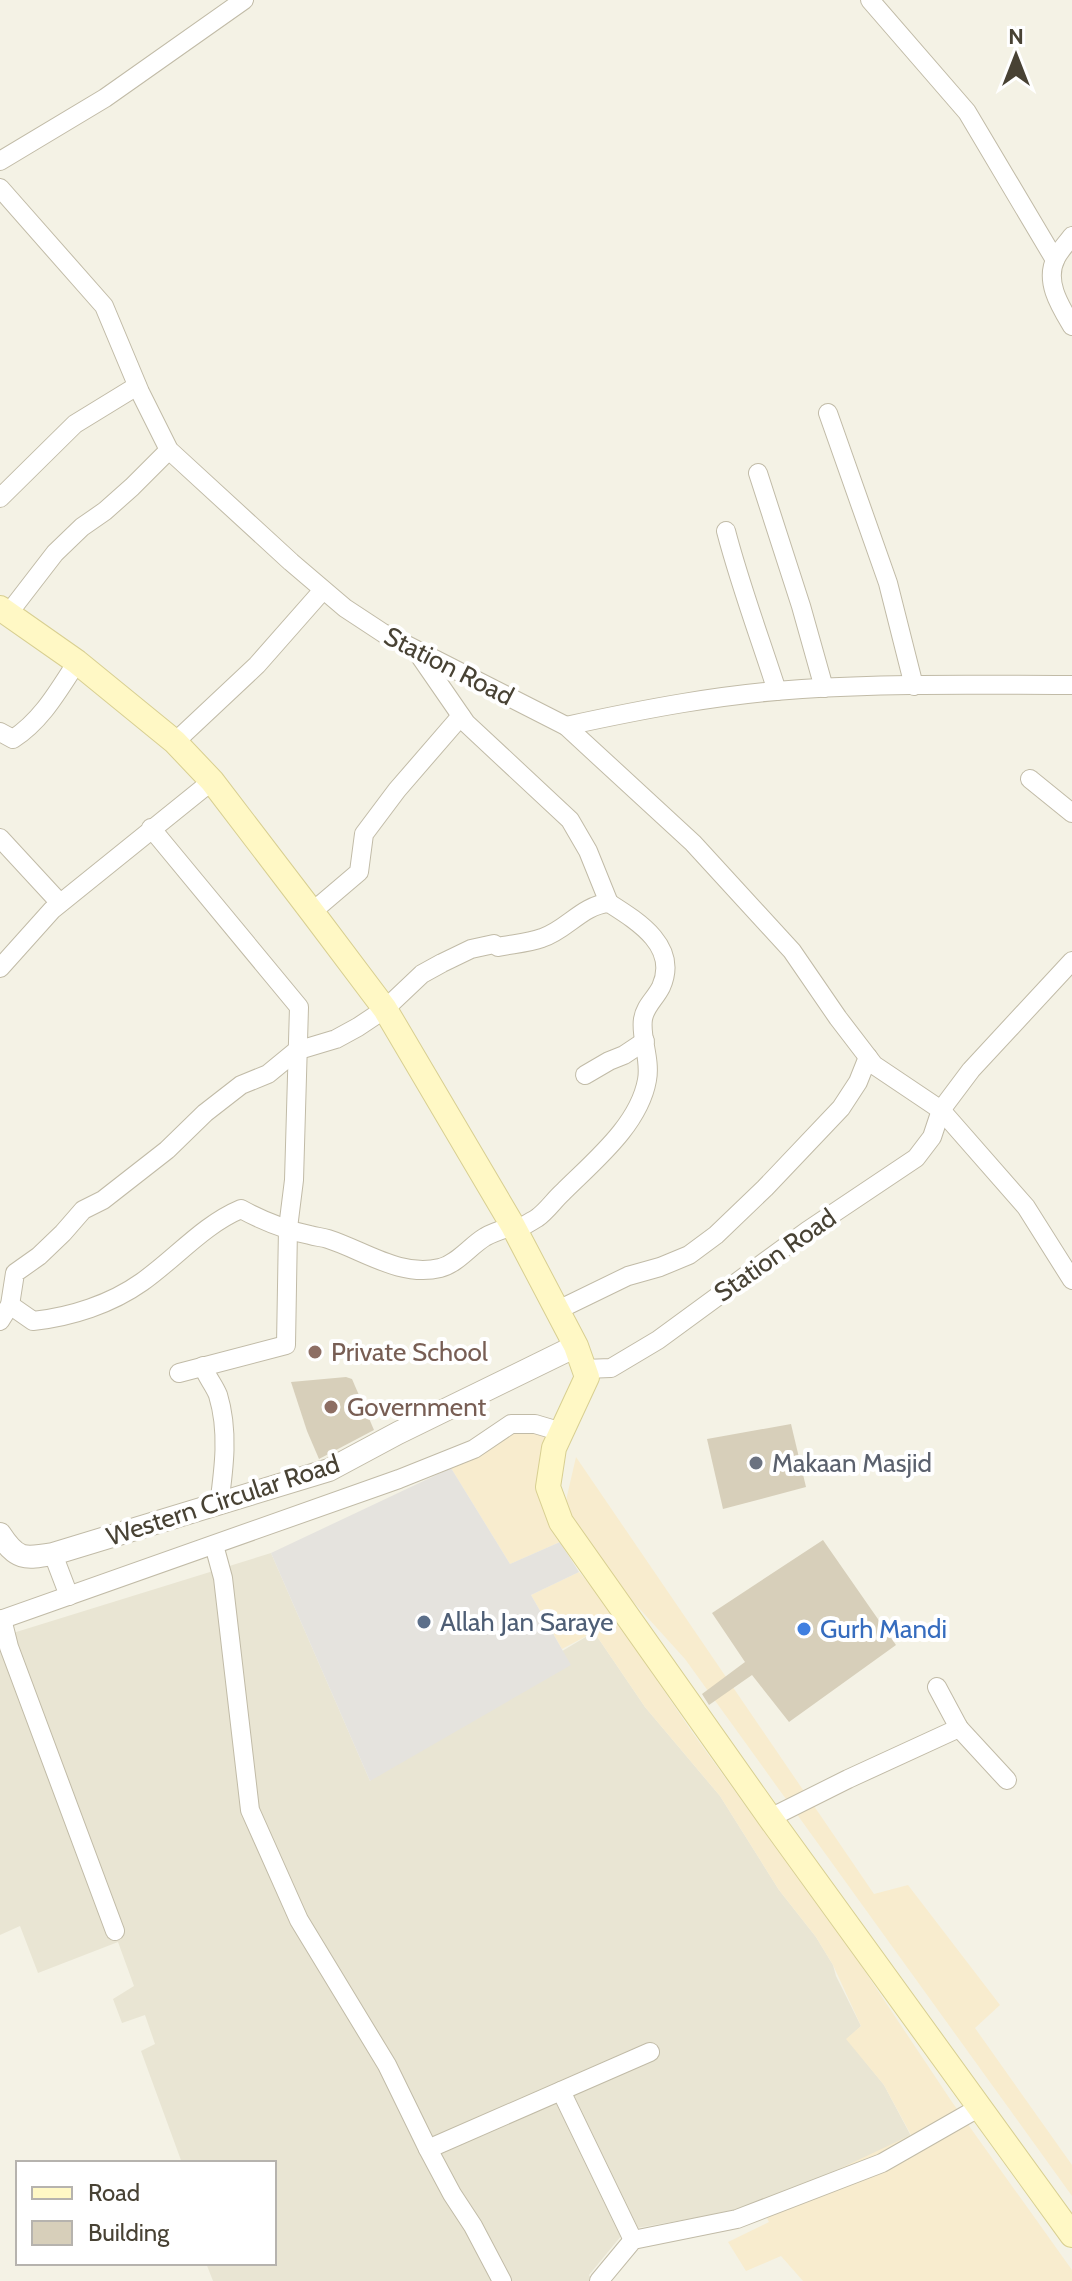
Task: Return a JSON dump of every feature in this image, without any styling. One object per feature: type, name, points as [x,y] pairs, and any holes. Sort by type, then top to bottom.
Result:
[{"type":"main road","points":[[2,609],[77,662],[175,742],[212,781],[385,1009],[514,1228],[558,1310],[587,1377],[554,1448],[548,1487],[561,1522],[770,1818],[1072,2235]]},
{"type":"street","points":[[0,161],[105,98],[244,0]]},
{"type":"street","points":[[870,0],[967,112],[1055,260]]},
{"type":"street","name":"Station Road","points":[[0,188],[104,306],[137,386],[169,450],[323,590],[383,633],[566,726],[693,843],[792,951],[874,1065],[941,1110]]},
{"type":"street","points":[[1072,236],[1055,260],[1052,277],[1056,299],[1072,326]]},
{"type":"street","points":[[0,498],[75,424],[137,386]]},
{"type":"street","points":[[828,413],[888,583],[914,686]]},
{"type":"street","points":[[2,609],[82,527],[105,511],[169,450]]},
{"type":"street","points":[[758,473],[824,688]]},
{"type":"street","points":[[726,531],[777,691]]},
{"type":"street","points":[[175,742],[257,665],[323,590]]},
{"type":"street","points":[[415,650],[461,716],[493,750],[570,820],[588,851],[609,903],[657,940],[667,961],[661,986],[646,1007],[643,1018],[647,1077],[636,1109],[624,1127],[537,1218],[486,1236],[442,1268],[425,1270],[379,1260],[327,1239],[265,1222],[241,1209],[222,1217],[141,1283],[103,1303],[72,1315],[33,1321],[5,1313],[15,1273],[39,1256],[83,1210],[103,1200],[167,1150],[205,1113],[241,1085],[268,1074],[296,1051],[336,1039],[358,1027],[385,1009],[422,974],[450,959],[471,949],[543,938],[593,906],[609,903]]},
{"type":"street","points":[[0,732],[13,739],[29,728],[50,704],[77,662]]},
{"type":"street","points":[[566,726],[646,708],[777,691],[1072,685]]},
{"type":"street","points":[[312,912],[359,872],[364,834],[397,790],[461,716]]},
{"type":"street","points":[[1030,779],[1072,813]]},
{"type":"street","points":[[0,968],[60,903],[212,781]]},
{"type":"street","points":[[151,828],[299,1007],[294,1180],[288,1228],[286,1345],[179,1373]]},
{"type":"street","points":[[0,838],[60,903]]},
{"type":"street","name":"Station Road","points":[[580,1358],[611,1368],[658,1340],[807,1231],[916,1158],[932,1137],[941,1110],[971,1070],[1072,961]]},
{"type":"street","points":[[585,1075],[645,1041]]},
{"type":"street","points":[[558,1310],[628,1276],[689,1255],[716,1235],[841,1108],[858,1082],[868,1057]]},
{"type":"street","points":[[941,1110],[1026,1207],[1072,1280]]},
{"type":"street","name":"Western Circular Road","points":[[0,1534],[11,1551],[27,1559],[219,1505],[329,1470],[398,1433],[580,1358]]},
{"type":"street","points":[[203,1366],[217,1392],[225,1440],[219,1505]]},
{"type":"street","points":[[115,1931],[1,1619],[399,1479],[474,1449],[511,1424],[535,1424],[562,1432]]},
{"type":"street","points":[[214,1545],[223,1578],[250,1810],[299,1920],[387,2065],[428,2149],[502,2281]]},
{"type":"street","points":[[53,1554],[69,1596]]},
{"type":"street","points":[[937,1687],[959,1728],[1007,1780]]},
{"type":"street","points":[[770,1818],[959,1728]]},
{"type":"street","points":[[428,2149],[650,2052]]},
{"type":"street","points":[[561,2091],[633,2240]]},
{"type":"street","points":[[599,2281],[633,2240],[737,2219],[882,2163],[980,2107]]},
{"type":"shaded area","points":[[511,1424],[562,1432],[548,1487],[560,1542],[510,1564],[451,1468]]},
{"type":"shaded area","points":[[576,1457],[874,1894],[908,1885],[1000,2005],[975,2028],[1072,2165],[1072,2196],[685,1659],[561,1522]]},
{"type":"shaded area","name":"Allah Jan Saraye","points":[[451,1468],[510,1564],[560,1542],[579,1572],[531,1595],[571,1665],[370,1781],[271,1553]]},
{"type":"shaded area","points":[[271,1553],[370,1781],[424,1734],[594,1632],[645,1707],[720,1796],[779,1890],[816,1937],[833,1965],[861,2026],[847,2039],[884,2085],[911,2136],[761,2206],[626,2230],[589,2275],[592,2281],[213,2281],[207,2265],[276,2265],[276,2161],[181,2161],[141,2051],[155,2044],[145,2015],[122,2023],[113,1999],[134,1986],[118,1942],[38,1973],[20,1926],[0,1935],[0,1629],[13,1633]]},
{"type":"shaded area","points":[[579,1572],[598,1594],[692,1732],[860,1964],[952,2102],[1072,2270],[1072,2281],[803,2281],[781,2256],[746,2271],[728,2242],[769,2222],[761,2206],[911,2135],[884,2085],[846,2039],[861,2026],[833,1965],[816,1937],[779,1890],[720,1796],[645,1707],[594,1632],[562,1649],[531,1595]]},
{"type":"building","name":"Government","points":[[352,1379],[374,1430],[319,1459],[291,1382]]},
{"type":"building","name":"Makaan Masjid","points":[[791,1424],[806,1487],[723,1509],[707,1439]]},
{"type":"building","name":"Gurh Mandi","points":[[823,1540],[896,1645],[789,1722],[752,1675],[709,1705],[702,1694],[745,1662],[712,1613]]},
{"type":"place","name":"Private School","points":[[315,1352]]},
{"type":"place","name":"Government","points":[[331,1407]]},
{"type":"place","name":"Makaan Masjid","points":[[756,1463]]},
{"type":"place","name":"Allah Jan Saraye","points":[[424,1622]]},
{"type":"place","name":"Gurh Mandi","points":[[804,1629]]}]
